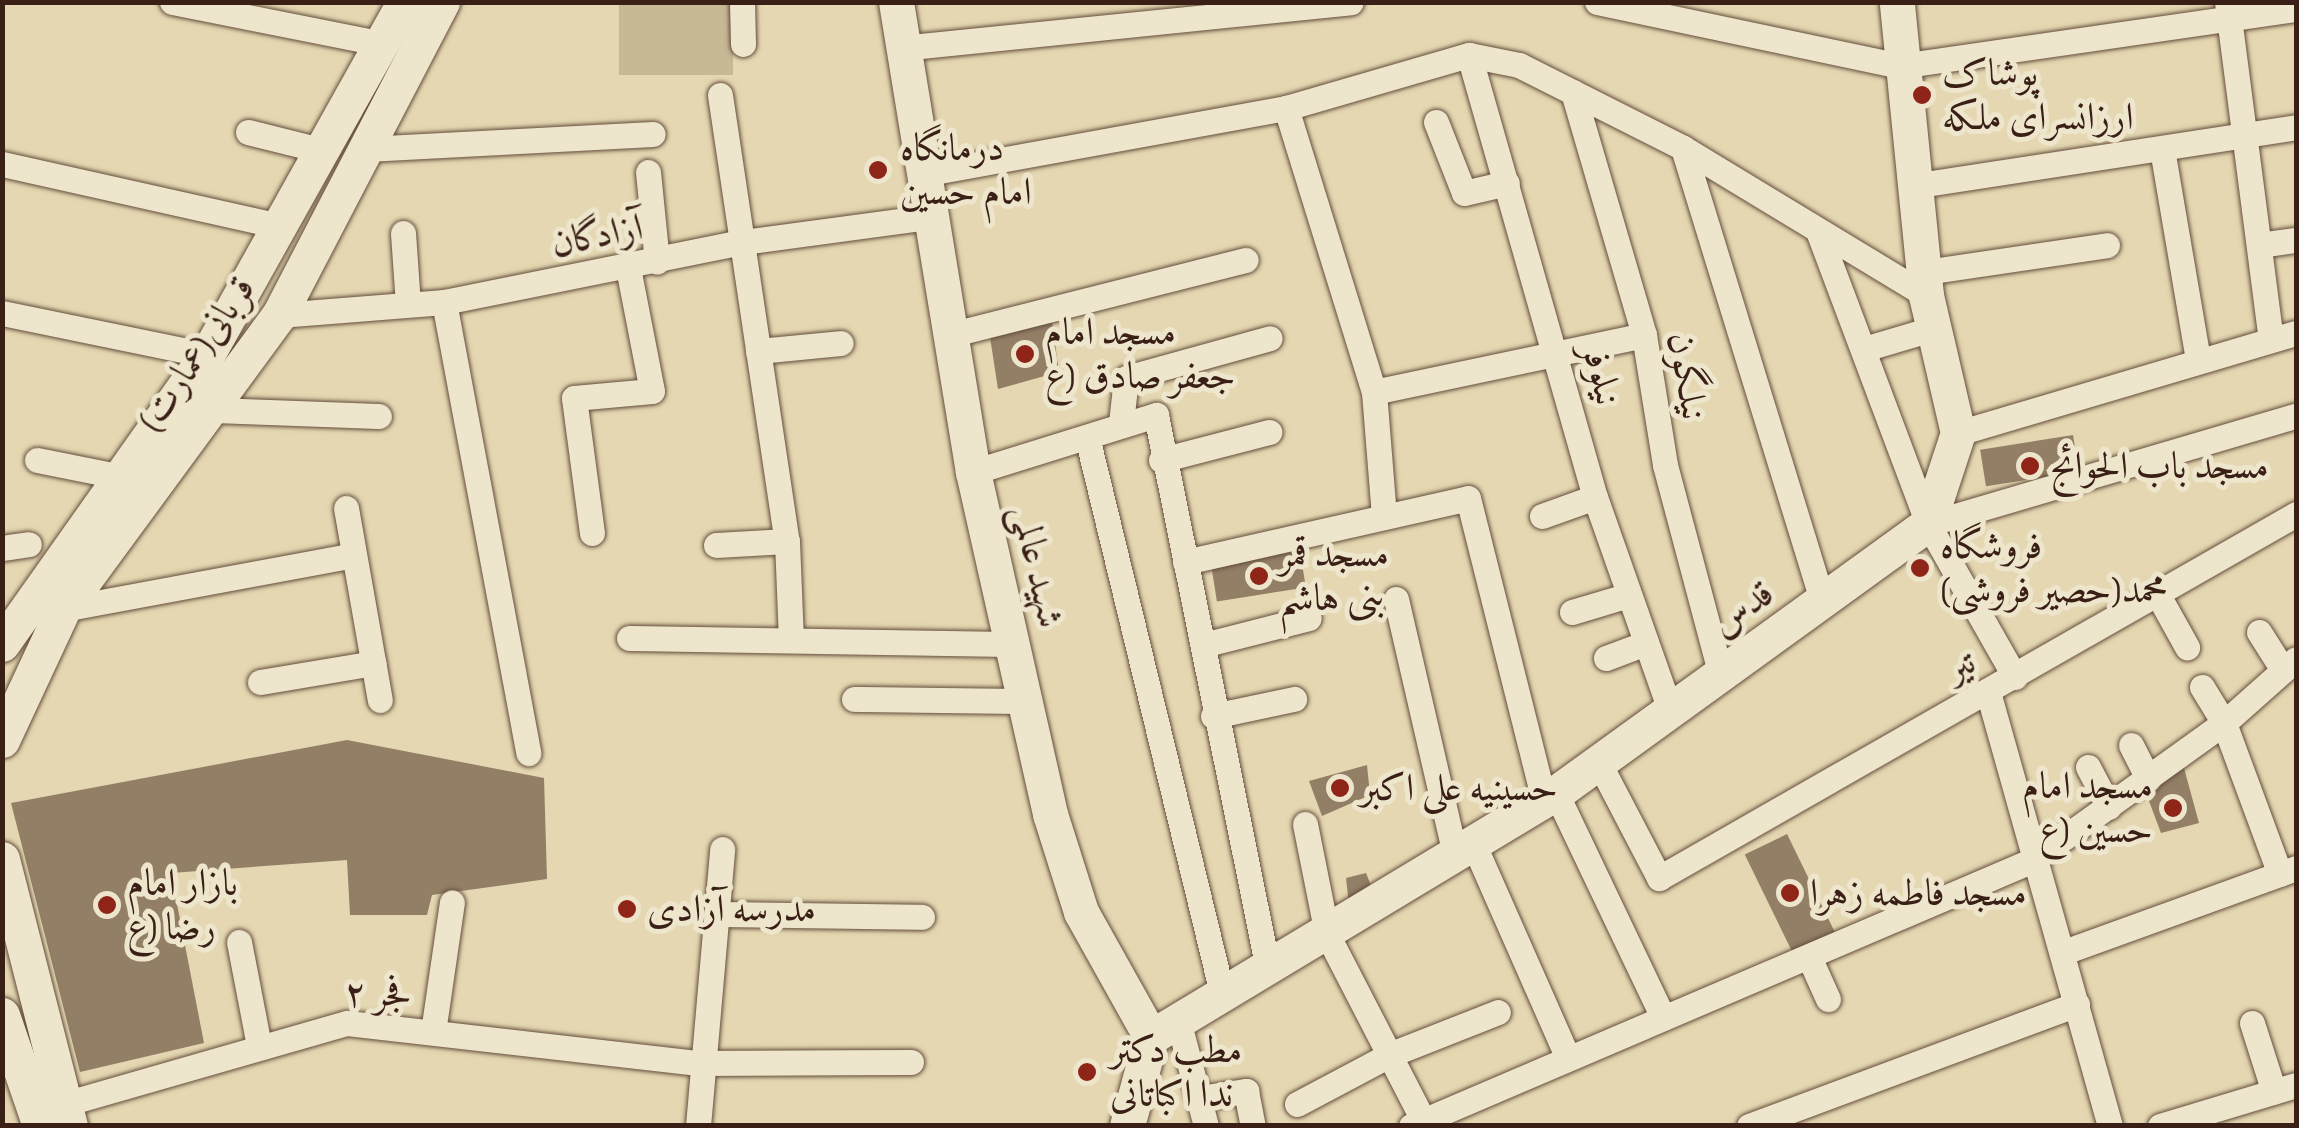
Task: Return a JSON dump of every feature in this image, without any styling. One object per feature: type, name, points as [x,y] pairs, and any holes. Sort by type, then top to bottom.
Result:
[{"type":"main road","name":"(عمارت)قربانی","points":[[2,644],[117,476],[207,355],[283,227],[404,2]]},
{"type":"main road","name":"(عمارت)قربانی","points":[[2,740],[62,609],[213,410],[278,315],[442,2]]},
{"type":"main road","name":"شهید عالمی","points":[[896,2],[928,218],[973,472],[1028,700],[1050,814],[1081,912],[1164,1029]]},
{"type":"main road","points":[[1897,2],[1900,66],[1919,185],[1929,298],[1958,433],[1928,524]]},
{"type":"main road","name":"قدس","points":[[1164,1029],[1221,989],[1327,934],[1550,797],[1928,524]]},
{"type":"main road","points":[[2,860],[53,1117]]},
{"type":"main road","points":[[2,1014],[8,1054],[53,1117]]},
{"type":"main road","points":[[1127,1126],[1164,1029]]},
{"type":"street","points":[[742,2],[743,44]]},
{"type":"street","points":[[901,48],[1351,2]]},
{"type":"street","points":[[1596,2],[1900,66],[2227,9],[2296,9]]},
{"type":"street","points":[[174,3],[379,43]]},
{"type":"street","points":[[1958,433],[2284,336],[2258,245],[2227,9]]},
{"type":"street","points":[[923,174],[1286,108],[1468,55],[1518,65],[1683,148],[1929,298]]},
{"type":"street","name":"نیلوفر","points":[[1468,55],[1557,351],[1595,497],[1670,710]]},
{"type":"street","name":"نیلگون","points":[[1573,92],[1644,335],[1665,465],[1721,675]]},
{"type":"street","points":[[720,95],[736,243],[758,351],[787,541],[791,640]]},
{"type":"street","points":[[1286,108],[1374,392],[1384,514]]},
{"type":"street","points":[[1436,122],[1464,194],[1507,183]]},
{"type":"street","points":[[1919,185],[2296,127]]},
{"type":"street","points":[[248,132],[324,151]]},
{"type":"street","points":[[366,149],[653,134]]},
{"type":"street","points":[[1683,148],[1823,603]]},
{"type":"street","points":[[2162,149],[2198,359]]},
{"type":"street","points":[[2,164],[283,227]]},
{"type":"street","points":[[648,172],[657,262]]},
{"type":"street","name":"آزادگان","points":[[278,315],[444,302],[628,268],[736,243],[928,218]]},
{"type":"street","points":[[1818,231],[1928,524],[2015,677]]},
{"type":"street","points":[[403,233],[408,304]]},
{"type":"street","points":[[2258,245],[2296,240]]},
{"type":"street","points":[[1864,349],[1929,298],[2107,245]]},
{"type":"street","points":[[949,335],[1246,260]]},
{"type":"street","points":[[592,533],[574,398],[652,391],[628,268]]},
{"type":"street","points":[[444,302],[528,754]]},
{"type":"street","points":[[2,313],[207,355]]},
{"type":"street","points":[[1374,392],[1644,335]]},
{"type":"street","points":[[1121,423],[1126,378],[1270,338]]},
{"type":"street","points":[[758,351],[841,342]]},
{"type":"street","points":[[213,410],[378,416]]},
{"type":"street","points":[[973,472],[1088,442],[1121,423],[1156,415],[1161,460],[1203,645],[1213,716],[1267,964]]},
{"type":"street","points":[[1928,524],[2296,416]]},
{"type":"street","points":[[1161,460],[1270,432]]},
{"type":"street","points":[[1088,442],[1221,989]]},
{"type":"street","points":[[37,460],[117,476]]},
{"type":"street","points":[[1542,516],[1595,497]]},
{"type":"street","points":[[1185,562],[1468,498],[1550,797],[1662,1014]]},
{"type":"street","points":[[346,508],[380,700]]},
{"type":"street","name":"تیر","points":[[1599,762],[1659,878],[2296,514]]},
{"type":"street","points":[[716,545],[787,541]]},
{"type":"street","points":[[2,548],[29,544]]},
{"type":"street","points":[[62,609],[353,555]]},
{"type":"street","points":[[1572,612],[1629,595]]},
{"type":"street","points":[[2158,595],[2187,647]]},
{"type":"street","points":[[1396,598],[1464,850],[1567,1056]]},
{"type":"street","points":[[1203,645],[1310,618]]},
{"type":"street","points":[[1304,824],[1327,934],[1389,1055],[1417,1123],[1662,1014],[1810,959],[2032,860],[2224,723],[2290,664],[2259,632]]},
{"type":"street","points":[[629,638],[1012,644]]},
{"type":"street","points":[[1606,658],[1646,643]]},
{"type":"street","points":[[260,682],[373,664]]},
{"type":"street","points":[[2064,952],[2288,871],[2224,723],[2202,687]]},
{"type":"street","points":[[1988,692],[2032,860],[2064,952],[2110,1126]]},
{"type":"street","points":[[854,699],[1028,700]]},
{"type":"street","points":[[1213,716],[1294,699]]},
{"type":"street","points":[[2131,745],[2148,780]]},
{"type":"street","points":[[2088,767],[2109,806]]},
{"type":"street","points":[[698,1126],[699,1063],[722,849]]},
{"type":"street","points":[[433,1032],[452,902]]},
{"type":"street","points":[[716,914],[922,917]]},
{"type":"street","points":[[239,942],[260,1046]]},
{"type":"street","points":[[1810,959],[1828,999]]},
{"type":"street","points":[[1749,1126],[2077,1004]]},
{"type":"street","points":[[1297,1104],[1389,1055],[1498,1012]]},
{"type":"street","points":[[2160,1126],[2229,1115],[2285,1089],[2252,1023]]},
{"type":"street","name":"فجر ۲","points":[[53,1117],[260,1046],[347,1024],[699,1063],[912,1062]]},
{"type":"street","points":[[1164,1029],[1199,1098],[1206,1126]]},
{"type":"street","points":[[1199,1098],[1246,1091],[1253,1126]]},
{"type":"shaded area","points":[[619,3],[733,3],[733,75],[619,75]]},
{"type":"building","name":"مسجد امام جعفر صادق (ع","points":[[1052,321],[1059,372],[998,389],[990,337]]},
{"type":"building","name":"مسجد باب الحوائج","points":[[2073,435],[2079,472],[1986,486],[1980,450]]},
{"type":"building","name":"مسجد قمر بنی هاشم","points":[[1298,538],[1306,587],[1217,601],[1209,552]]},
{"type":"building","name":"بازار امام رضا (ع","points":[[347,740],[544,778],[547,879],[432,895],[427,915],[350,915],[347,860],[171,873],[204,1043],[80,1072],[11,803]]},
{"type":"building","name":"حسینیه علی اکبر","points":[[1367,765],[1370,795],[1322,816],[1309,781]]},
{"type":"building","name":"مسجد امام حسین (ع","points":[[2184,768],[2199,823],[2161,833],[2146,793]]},
{"type":"building","name":"مسجد فاطمه زهرا","points":[[1787,834],[1835,932],[1793,953],[1745,855]]},
{"type":"building","points":[[1366,873],[1374,893],[1349,905],[1346,878]]},
{"type":"place","name":"پوشاک ارزانسرای ملکه","points":[[1922,95]]},
{"type":"place","name":"درمانگاه امام حسین","points":[[878,170]]},
{"type":"place","name":"مسجد امام جعفر صادق (ع","points":[[1025,354]]},
{"type":"place","name":"مسجد باب الحوائج","points":[[2030,466]]},
{"type":"place","name":"فروشگاه محمد(حصیر فروشی)","points":[[1920,568]]},
{"type":"place","name":"مسجد قمر بنی هاشم","points":[[1259,576]]},
{"type":"place","name":"حسینیه علی اکبر","points":[[1340,788]]},
{"type":"place","name":"مسجد امام حسین (ع","points":[[2173,808]]},
{"type":"place","name":"مسجد فاطمه زهرا","points":[[1790,893]]},
{"type":"place","name":"بازار امام رضا (ع","points":[[107,905]]},
{"type":"place","name":"مدرسه آزادی","points":[[627,909]]},
{"type":"place","name":"مطب دکتر ندا اکباتانی","points":[[1087,1072]]}]
